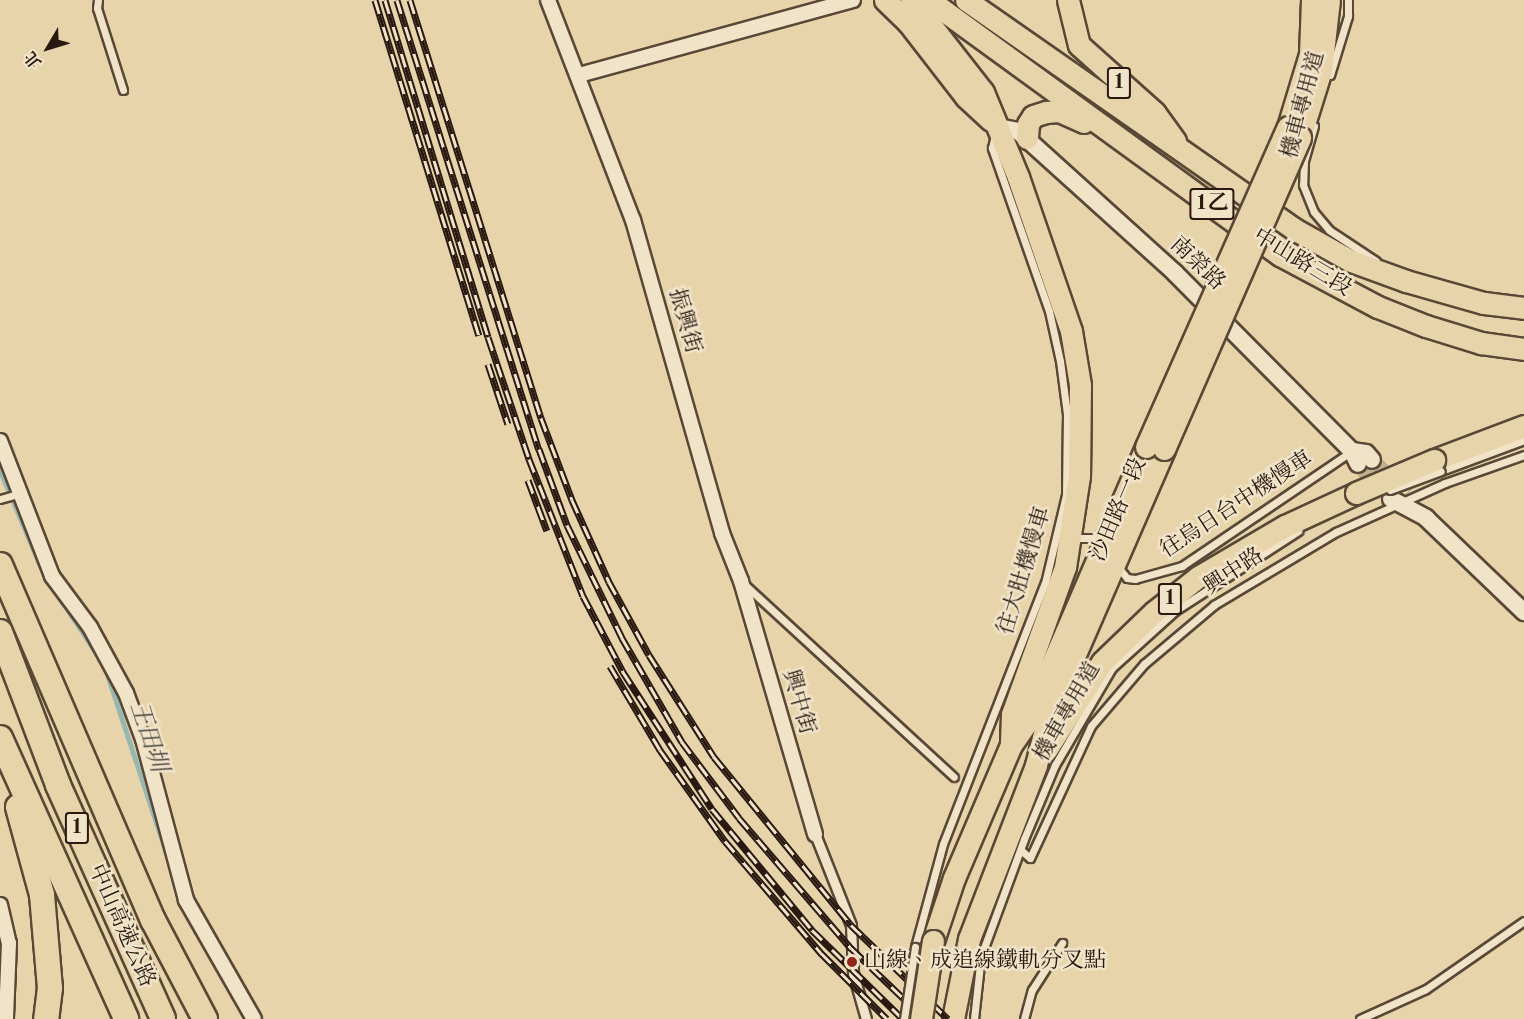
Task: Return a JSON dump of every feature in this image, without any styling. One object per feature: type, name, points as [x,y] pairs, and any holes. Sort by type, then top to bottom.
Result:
[{"type":"highway","points":[[0,565],[153,920],[205,1019]]},
{"type":"highway","name":"中山高速公路","points":[[0,633],[58,785],[163,1019]]},
{"type":"highway","name":"中山高速公路","points":[[0,738],[126,1019]]},
{"type":"highway","points":[[0,744],[42,894],[50,988],[46,1019]]},
{"type":"highway","points":[[102,804],[221,1019]]},
{"type":"main road","points":[[885,0],[908,22],[966,97],[998,127]]},
{"type":"main road","points":[[911,0],[983,92],[998,127],[1071,330],[1082,425],[1080,476],[1062,540],[1065,567],[1012,714],[1011,745]]},
{"type":"main road","name":"中山路三段","points":[[929,0],[1280,255],[1334,285],[1426,326],[1481,343],[1524,349]]},
{"type":"main road","name":"中山路三段","points":[[966,0],[1188,158],[1294,230],[1351,261],[1406,281],[1484,303],[1524,308]]},
{"type":"main road","name":"1","points":[[1068,0],[1079,45],[1154,112],[1188,158]]},
{"type":"main road","name":"沙田路一段","points":[[1290,130],[1310,54],[1310,0]]},
{"type":"main road","name":"沙田路一段","points":[[921,1019],[924,944],[1011,745],[1027,722],[1290,130],[1322,70],[1329,0]]},
{"type":"main road","points":[[1027,138],[1028,124],[1033,116],[1059,111],[1119,136]]},
{"type":"main road","name":"沙田路一段","points":[[1036,765],[1102,662],[1154,612],[1198,577],[1275,531],[1438,465],[1524,426]]},
{"type":"main road","name":"沙田路一段","points":[[953,1019],[969,939],[1036,765],[1049,714],[1115,557],[1150,447]]},
{"type":"street","name":"振興街","points":[[548,0],[579,75],[633,220],[722,533],[741,581]]},
{"type":"street","points":[[579,75],[853,0]]},
{"type":"street","name":"南榮路","points":[[998,127],[1018,131],[1027,138],[1175,273],[1361,458]]},
{"type":"street","points":[[0,441],[17,494],[52,576],[90,627],[126,693],[143,739],[186,900],[254,1019]]},
{"type":"street","points":[[1401,499],[1426,518],[1524,612]]},
{"type":"street","name":"興中街","points":[[741,581],[815,834]]},
{"type":"street","points":[[815,834],[851,925],[853,974],[866,1019]]},
{"type":"street","points":[[0,905],[9,944],[6,1019]]},
{"type":"lane","points":[[98,0],[97,8],[123,90]]},
{"type":"lane","points":[[1073,0],[1083,43],[1158,110],[1188,158]]},
{"type":"lane","name":"機車專用道","points":[[1327,83],[1347,16],[1348,0]]},
{"type":"lane","name":"機車專用道","points":[[1317,117],[1304,161],[1303,185],[1314,212],[1329,230],[1406,281]]},
{"type":"lane","points":[[1438,465],[1524,440]]},
{"type":"lane","points":[[1062,540],[1098,538],[1150,447]]},
{"type":"lane","points":[[1401,499],[1524,455]]},
{"type":"lane","name":"往烏日台中機慢車","points":[[1115,557],[1123,574],[1135,579],[1182,566],[1361,458]]},
{"type":"lane","points":[[0,499],[17,494]]},
{"type":"lane","name":"機車專用道","points":[[974,1019],[981,956],[1056,765],[1112,668],[1175,611],[1229,573],[1362,495]]},
{"type":"lane","name":"興中路","points":[[1023,852],[1030,858],[1091,726],[1144,664],[1214,605],[1292,556],[1401,499]]},
{"type":"lane","name":"往大肚機慢車","points":[[924,944],[943,844],[1062,540]]},
{"type":"lane","points":[[741,581],[954,777]]},
{"type":"lane","points":[[1360,1019],[1426,989],[1524,921]]},
{"type":"lane","points":[[1024,1019],[1032,990],[1062,943]]},
{"type":"lane","points":[[904,1019],[924,944]]},
{"type":"waterway","name":"王田圳","points":[[0,470],[41,567]]},
{"type":"waterway","name":"王田圳","points":[[46,577],[101,660]]},
{"type":"waterway","name":"王田圳","points":[[105,667],[168,858]]},
{"type":"tunnel","points":[[1372,460],[1406,495]]},
{"type":"tunnel","points":[[1358,464],[1391,499]]},
{"type":"railway","points":[[375,0],[479,335]]},
{"type":"railway","points":[[385,0],[488,337],[529,459],[583,596],[623,672],[712,809],[812,930],[903,1019]]},
{"type":"railway","points":[[397,0],[539,449],[567,525],[622,638],[682,742],[739,818],[851,948],[925,1019]]},
{"type":"railway","points":[[410,0],[541,418],[572,500],[609,582],[649,655],[714,757],[851,925],[948,1019]]},
{"type":"railway","points":[[488,364],[508,424]]},
{"type":"railway","points":[[528,480],[547,531]]},
{"type":"railway","points":[[610,666],[660,750],[725,841],[821,953],[887,1019]]},
{"type":"place","name":"山線、成追線鐵軌分叉點","points":[[852,962]]}]
